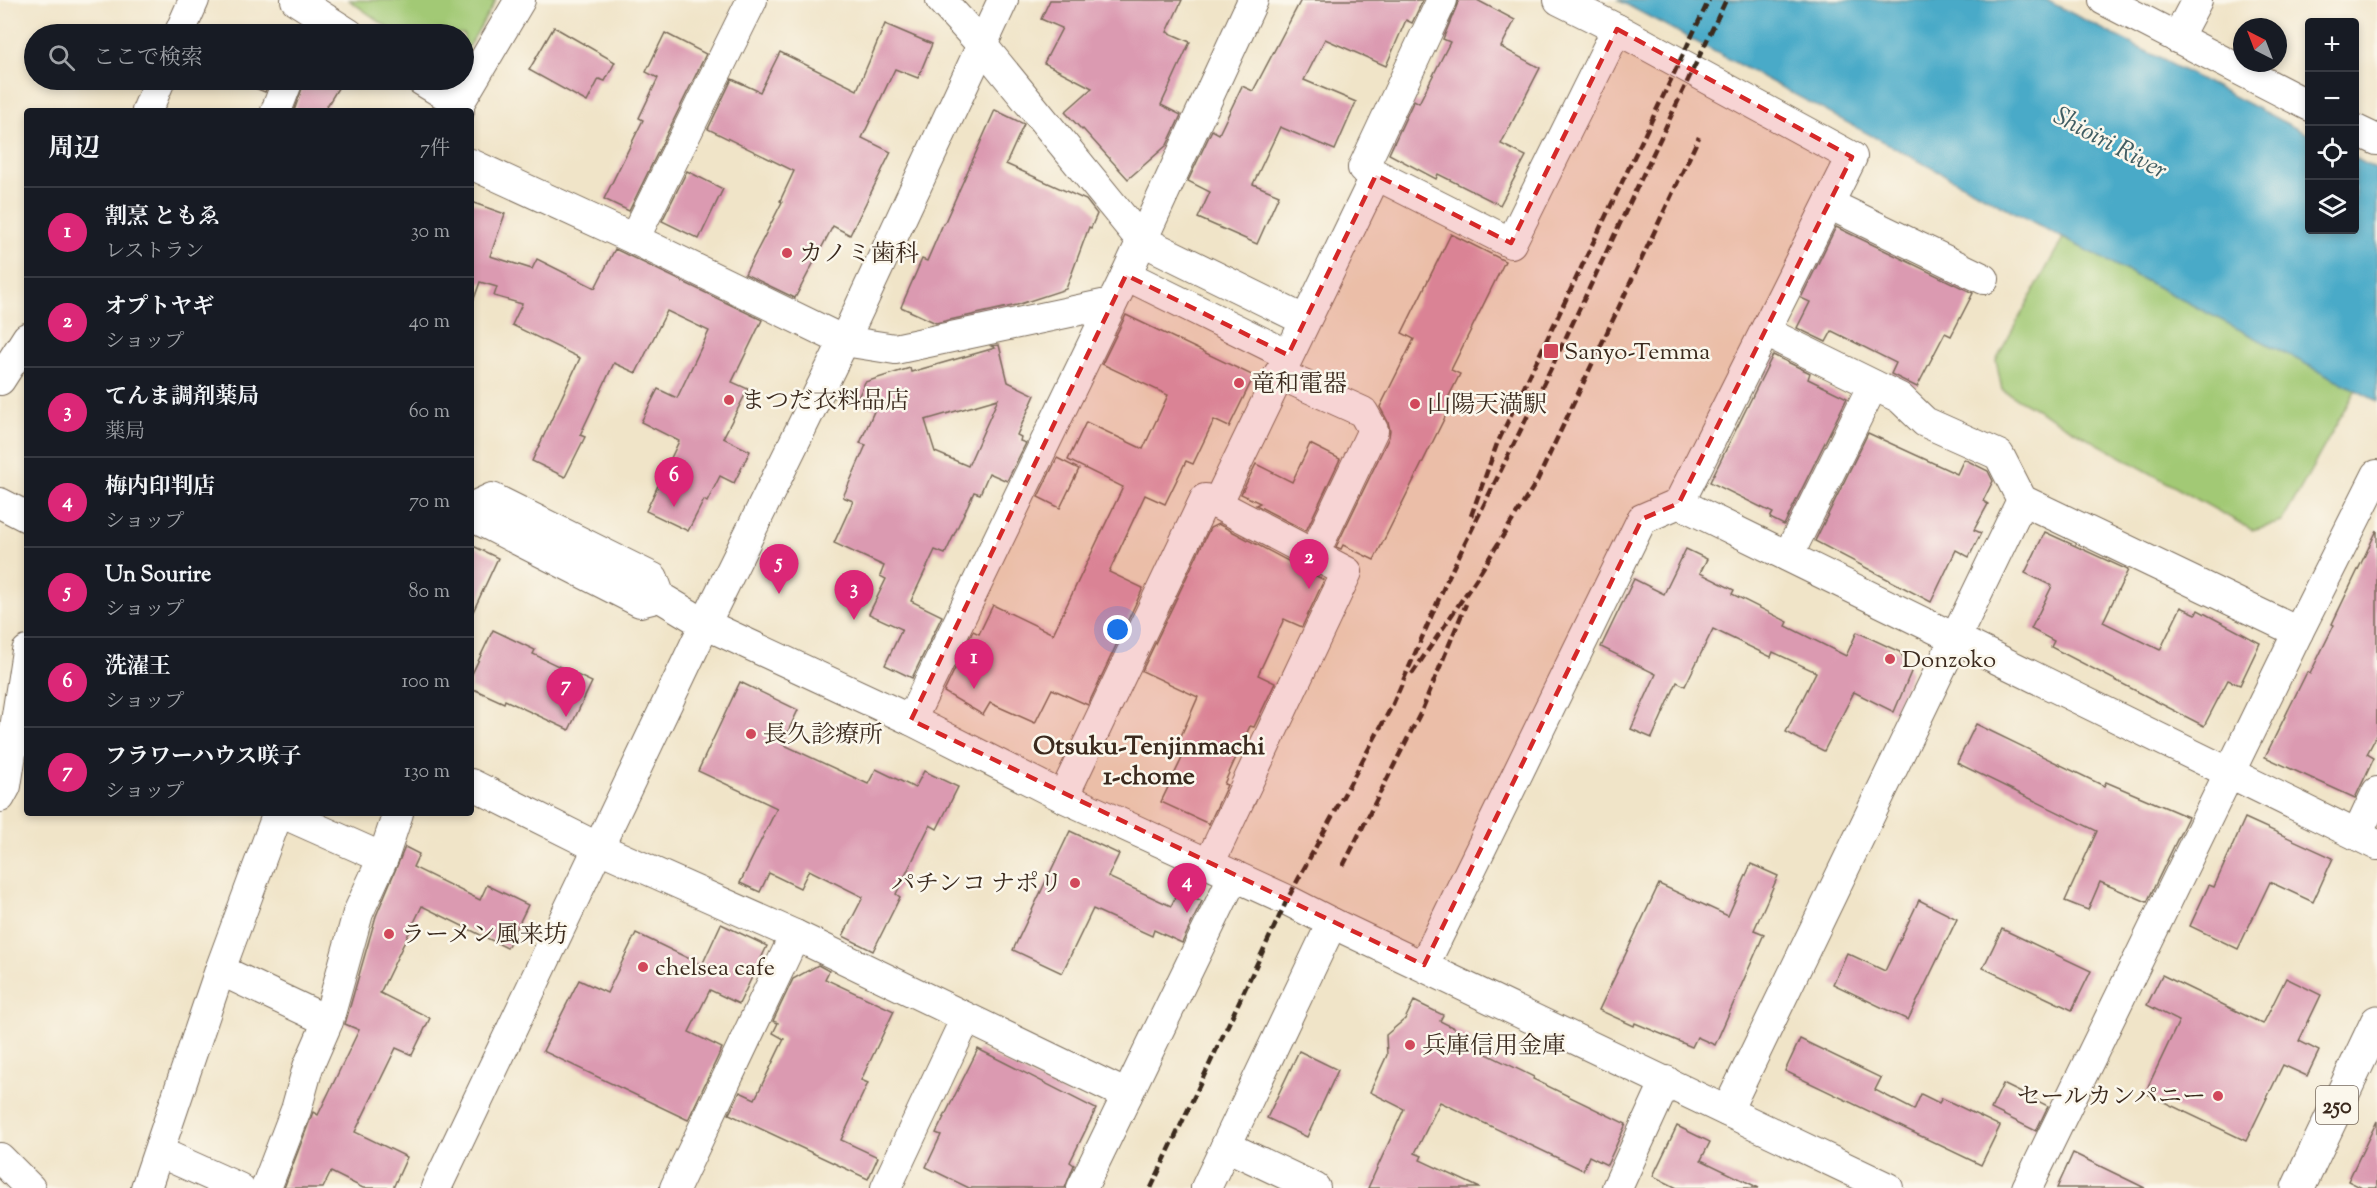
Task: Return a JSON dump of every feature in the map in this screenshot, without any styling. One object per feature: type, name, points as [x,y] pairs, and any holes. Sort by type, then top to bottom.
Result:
[{"type":"highway","name":"250","points":[[2298,1188],[2377,1022]]},
{"type":"street","points":[[184,24],[194,0]]},
{"type":"street","points":[[296,0],[320,17]]},
{"type":"street","points":[[474,81],[520,0]]},
{"type":"street","points":[[634,239],[752,0]]},
{"type":"street","points":[[942,0],[982,45],[1141,240],[1304,320]]},
{"type":"street","points":[[436,1188],[705,624],[843,341],[1004,0]]},
{"type":"street","points":[[911,720],[1126,275],[1253,0]]},
{"type":"street","points":[[1442,0],[1363,168],[1511,243],[1617,29]]},
{"type":"street","points":[[1424,965],[1642,519],[1679,503],[1852,157],[1617,29],[1559,0]]},
{"type":"street","points":[[2104,0],[2305,103]]},
{"type":"street","points":[[2177,38],[2197,0]]},
{"type":"street","points":[[148,108],[156,90]]},
{"type":"street","points":[[277,108],[284,90]]},
{"type":"street","points":[[435,90],[459,107],[469,90]]},
{"type":"street","points":[[2359,131],[2377,140]]},
{"type":"street","points":[[474,165],[634,239],[843,341],[895,349],[1112,303]]},
{"type":"street","points":[[1217,504],[1376,174]]},
{"type":"street","points":[[1829,204],[1984,279]]},
{"type":"street","points":[[1126,275],[1363,412],[1373,430],[1314,554]]},
{"type":"street","points":[[1766,332],[1900,398],[1925,422],[1999,455],[2022,500],[2298,632]]},
{"type":"street","points":[[0,380],[24,343]]},
{"type":"street","points":[[1788,556],[1873,385]]},
{"type":"street","points":[[2026,1188],[2377,475]]},
{"type":"street","points":[[660,597],[640,602],[481,521],[477,506],[492,498],[653,578],[660,597],[705,624],[911,720],[1063,797],[1424,965],[1888,1188]]},
{"type":"street","points":[[1063,797],[1205,500],[1217,504],[1347,572],[1127,1095],[1082,1188]]},
{"type":"street","points":[[1727,1111],[2022,500]]},
{"type":"street","points":[[0,503],[24,515]]},
{"type":"street","points":[[1679,503],[2367,840],[2377,792]]},
{"type":"street","points":[[0,797],[6,786],[24,670]]},
{"type":"street","points":[[474,786],[599,848],[795,935],[1127,1095]]},
{"type":"street","points":[[146,1188],[220,970],[276,816]]},
{"type":"street","points":[[282,816],[383,858]]},
{"type":"street","points":[[266,1188],[296,1110],[308,1067],[328,1021],[358,913],[383,858],[397,816]]},
{"type":"street","points":[[1206,1188],[1332,923]]},
{"type":"street","points":[[675,1188],[795,935]]},
{"type":"street","points":[[220,970],[328,1021]]},
{"type":"street","points":[[886,1188],[966,1018]]},
{"type":"street","points":[[1617,1188],[1666,1081]]},
{"type":"street","points":[[1226,1146],[1315,1188]]},
{"type":"street","points":[[159,1152],[239,1188]]},
{"type":"street","points":[[0,1158],[30,1188]]},
{"type":"highlighted area","points":[[1617,29],[1852,157],[1679,503],[1642,519],[1424,965],[911,720],[1126,275],[1288,355],[1376,175],[1511,243]]},
{"type":"green space","points":[[349,0],[496,0],[474,38],[474,24],[383,24]]},
{"type":"green space","points":[[2063,238],[2356,389],[2282,522],[2252,530],[2002,390],[1996,360]]},
{"type":"water","name":"Shioiri River","points":[[1618,0],[2046,0],[2305,133],[2305,234],[2359,234],[2359,160],[2377,170],[2377,401],[2063,238]]},
{"type":"building","points":[[1050,0],[1182,0],[1167,32],[1190,42],[1161,105],[1181,115],[1167,145],[1128,179],[1065,112],[1092,88],[1044,63],[1062,28],[1041,19]]},
{"type":"building","points":[[1301,0],[1423,0],[1412,23],[1406,20],[1386,66],[1325,39],[1304,80],[1356,102],[1335,150],[1280,127],[1253,184],[1279,195],[1257,244],[1198,218],[1210,192],[1188,181],[1212,130],[1219,134],[1242,86],[1253,91]]},
{"type":"building","points":[[1459,0],[1477,0],[1515,20],[1501,47],[1540,68],[1501,144],[1526,156],[1500,205],[1438,174],[1436,179],[1389,154],[1414,100],[1419,103],[1450,42],[1443,39]]},
{"type":"building","points":[[885,24],[932,44],[918,78],[895,69],[862,138],[891,152],[850,235],[833,226],[795,298],[745,274],[782,202],[780,201],[794,171],[708,129],[732,79],[760,92],[780,52],[857,90]]},
{"type":"building","points":[[554,27],[615,62],[605,81],[599,79],[587,102],[529,70]]},
{"type":"building","points":[[665,33],[706,54],[629,211],[604,199],[643,120],[639,118],[658,78],[646,72]]},
{"type":"building","points":[[301,90],[337,90],[326,108],[295,108]]},
{"type":"building","points":[[995,110],[1024,124],[1006,164],[1086,200],[1097,214],[1091,228],[1089,227],[1066,289],[1017,305],[936,323],[901,307],[922,259],[927,261]]},
{"type":"building","points":[[687,171],[723,189],[699,239],[662,221]]},
{"type":"building","points":[[474,203],[505,214],[490,256],[532,269],[537,259],[595,288],[615,249],[762,320],[732,382],[748,389],[723,438],[750,451],[734,483],[720,476],[707,502],[704,500],[688,531],[646,511],[679,441],[641,422],[658,389],[677,398],[709,331],[667,311],[636,373],[614,363],[580,435],[585,437],[565,477],[532,461],[580,358],[512,325],[522,304],[494,296],[497,287],[480,282],[474,299]]},
{"type":"building","points":[[1836,227],[1973,293],[1951,336],[1945,333],[1917,387],[1891,374],[1896,363],[1832,331],[1826,342],[1797,328],[1810,302],[1801,298]]},
{"type":"building","points":[[1451,234],[1505,261],[1451,370],[1460,374],[1446,402],[1451,405],[1374,560],[1343,545],[1341,549],[1336,547],[1389,437],[1388,422],[1380,407],[1414,339],[1402,333]]},
{"type":"building","points":[[1126,315],[1254,376],[1229,427],[1214,420],[1193,464],[1186,461],[1165,504],[1145,495],[1109,572],[1143,588],[1088,705],[1052,689],[1035,723],[990,703],[983,715],[944,692],[973,631],[979,634],[993,605],[1053,634],[1123,487],[1068,460],[1086,422],[1143,449],[1168,395],[1102,364]]},
{"type":"building","points":[[999,345],[1008,382],[1035,395],[1017,435],[1021,437],[1020,441],[1026,443],[1007,481],[989,473],[980,494],[974,492],[945,554],[935,550],[911,601],[942,616],[912,678],[885,665],[902,629],[869,614],[886,579],[880,576],[884,566],[834,543],[853,501],[843,497],[866,445],[860,443],[875,409],[857,400],[865,382],[910,368],[911,372],[995,348],[991,346]],"holes":[[[998,399],[968,466],[935,452],[925,420]]]},
{"type":"building","points":[[1773,355],[1810,373],[1808,379],[1847,398],[1784,525],[1770,518],[1773,513],[1710,482]]},
{"type":"building","points":[[1868,433],[1957,474],[1964,459],[1988,471],[1993,481],[1983,501],[1988,504],[1974,530],[1981,533],[1969,557],[1956,550],[1931,602],[1815,541]]},
{"type":"building","points":[[1310,444],[1340,459],[1306,531],[1256,505],[1260,503],[1241,494],[1256,464],[1292,482]]},
{"type":"building","points":[[1057,458],[1079,469],[1060,508],[1038,497]]},
{"type":"building","points":[[1218,524],[1324,580],[1302,627],[1284,619],[1258,675],[1275,683],[1254,727],[1250,726],[1209,824],[1161,802],[1183,756],[1174,752],[1198,697],[1142,671],[1210,528]]},
{"type":"building","points":[[2377,530],[2377,735],[2367,754],[2374,758],[2355,798],[2265,757],[2307,672],[2310,674]]},
{"type":"building","points":[[2045,532],[2128,570],[2103,622],[2160,650],[2181,607],[2196,614],[2198,610],[2260,643],[2240,685],[2228,680],[2204,726],[2051,647],[2054,641],[2031,629],[2052,586],[2025,573]]},
{"type":"building","points":[[474,546],[498,558],[474,610]]},
{"type":"building","points":[[1686,549],[1707,559],[1700,573],[1734,590],[1732,594],[1788,622],[1786,626],[1846,656],[1857,632],[1900,652],[1911,672],[1894,712],[1854,692],[1824,751],[1786,732],[1816,672],[1773,652],[1771,657],[1713,629],[1685,686],[1677,682],[1652,738],[1631,729],[1656,674],[1601,647],[1634,579],[1664,594]]},
{"type":"building","points":[[493,630],[535,650],[533,654],[592,682],[569,730],[505,700],[504,703],[474,689],[474,670]]},
{"type":"building","points":[[740,682],[798,710],[782,744],[868,784],[876,769],[915,788],[924,771],[958,787],[937,829],[930,825],[896,894],[900,897],[873,951],[843,936],[863,897],[809,870],[800,888],[769,873],[760,892],[740,883],[777,808],[698,771]]},
{"type":"building","points":[[1976,724],[2104,786],[2106,782],[2188,817],[2147,902],[2100,882],[2088,910],[2065,901],[2097,831],[1957,763]]},
{"type":"building","points":[[2245,818],[2333,858],[2313,902],[2270,882],[2238,949],[2190,926],[2209,885],[2214,887]]},
{"type":"building","name":"パチンコ ナポリ","points":[[1070,831],[1119,854],[1108,877],[1171,906],[1179,890],[1202,901],[1182,943],[1154,930],[1152,936],[1093,909],[1062,973],[1013,950]]},
{"type":"building","points":[[405,847],[419,854],[413,867],[480,900],[487,885],[528,905],[507,948],[422,906],[380,993],[430,1018],[412,1055],[396,1048],[355,1132],[407,1157],[393,1188],[363,1188],[331,1172],[323,1188],[284,1188],[313,1112],[318,1115],[359,1030],[345,1024],[376,916]]},
{"type":"building","points":[[1751,864],[1778,876],[1754,930],[1764,934],[1715,1045],[1697,1037],[1692,1047],[1635,1023],[1634,1026],[1599,1010],[1659,884],[1728,916]]},
{"type":"building","points":[[1919,900],[1957,919],[1908,1020],[1833,984],[1847,953],[1885,971]]},
{"type":"building","points":[[721,924],[767,946],[739,1004],[710,990],[689,1032],[722,1048],[688,1120],[543,1051],[579,980],[607,993],[636,933],[702,965]]},
{"type":"building","points":[[2002,929],[2091,971],[2072,1010],[1983,968]]},
{"type":"building","points":[[818,965],[829,971],[825,979],[894,1011],[861,1080],[868,1083],[841,1140],[878,1157],[868,1179],[729,1114],[740,1092],[755,1099],[784,1039],[773,1033],[778,1023],[773,1021],[793,979]]},
{"type":"building","points":[[2162,975],[2263,1024],[2286,978],[2321,995],[2299,1041],[2319,1051],[2307,1076],[2283,1065],[2246,1141],[2145,1093],[2179,1021],[2147,1005]]},
{"type":"building","points":[[1414,1001],[1443,1015],[1440,1021],[1472,1037],[1468,1045],[1626,1124],[1607,1165],[1589,1156],[1583,1170],[1440,1102],[1415,1153],[1422,1156],[1420,1160],[1480,1188],[1368,1188],[1404,1109],[1370,1092],[1387,1055],[1386,1035],[1405,1019]]},
{"type":"building","points":[[1800,1039],[1881,1078],[1875,1090],[1914,1110],[1921,1094],[1939,1103],[1942,1098],[2000,1126],[1981,1165],[1785,1071]]},
{"type":"building","points":[[978,1049],[1096,1109],[1070,1162],[1074,1165],[1065,1188],[969,1188],[926,1167],[941,1135],[936,1133]]},
{"type":"building","points":[[1299,1051],[1338,1070],[1307,1137],[1267,1118]]},
{"type":"building","points":[[2003,1084],[2048,1106],[2036,1131],[1991,1109]]},
{"type":"building","points":[[2377,1121],[2377,1188],[2362,1188],[2348,1181]]},
{"type":"building","points":[[1677,1126],[1710,1142],[1701,1160],[1759,1188],[1677,1188],[1653,1176]]},
{"type":"building","points":[[2073,1153],[2145,1188],[2057,1188]]},
{"type":"railway","points":[[1471,516],[1497,444],[1709,0]]},
{"type":"railway","points":[[1151,1188],[1287,900],[1393,704],[1448,578],[1558,354],[1726,0]]},
{"type":"railway","points":[[1412,674],[1478,576],[1537,481],[1699,137]]},
{"type":"railway","points":[[1343,866],[1422,710],[1466,604]]},
{"type":"place","name":"カノミ歯科","points":[[787,253]]},
{"type":"place","name":"Sanyo-Temma","points":[[1551,351]]},
{"type":"place","name":"竜和電器","points":[[1239,383]]},
{"type":"place","name":"まつだ衣料品店","points":[[729,400]]},
{"type":"place","name":"山陽天満駅","points":[[1415,404]]},
{"type":"place","name":"洗濯王","points":[[674,507]]},
{"type":"place","name":"オプトヤギ","points":[[1309,589]]},
{"type":"place","name":"Un Sourire","points":[[779,594]]},
{"type":"place","name":"てんま調剤薬局","points":[[854,620]]},
{"type":"place","name":"Donzoko","points":[[1890,659]]},
{"type":"place","name":"割烹 ともゑ","points":[[974,689]]},
{"type":"place","name":"フラワーハウス咲子","points":[[566,717]]},
{"type":"place","name":"長久診療所","points":[[751,734]]},
{"type":"place","name":"パチンコ ナポリ","points":[[1075,883]]},
{"type":"place","name":"梅内印判店","points":[[1187,913]]},
{"type":"place","name":"ラーメン風来坊","points":[[389,934]]},
{"type":"place","name":"chelsea cafe","points":[[643,967]]},
{"type":"place","name":"兵庫信用金庫","points":[[1410,1045]]},
{"type":"place","name":"セールカンパニー","points":[[2218,1096]]},
{"type":"district","name":"Otsuku-Tenjinmachi 1-chome","points":[[1149,760]]}]
